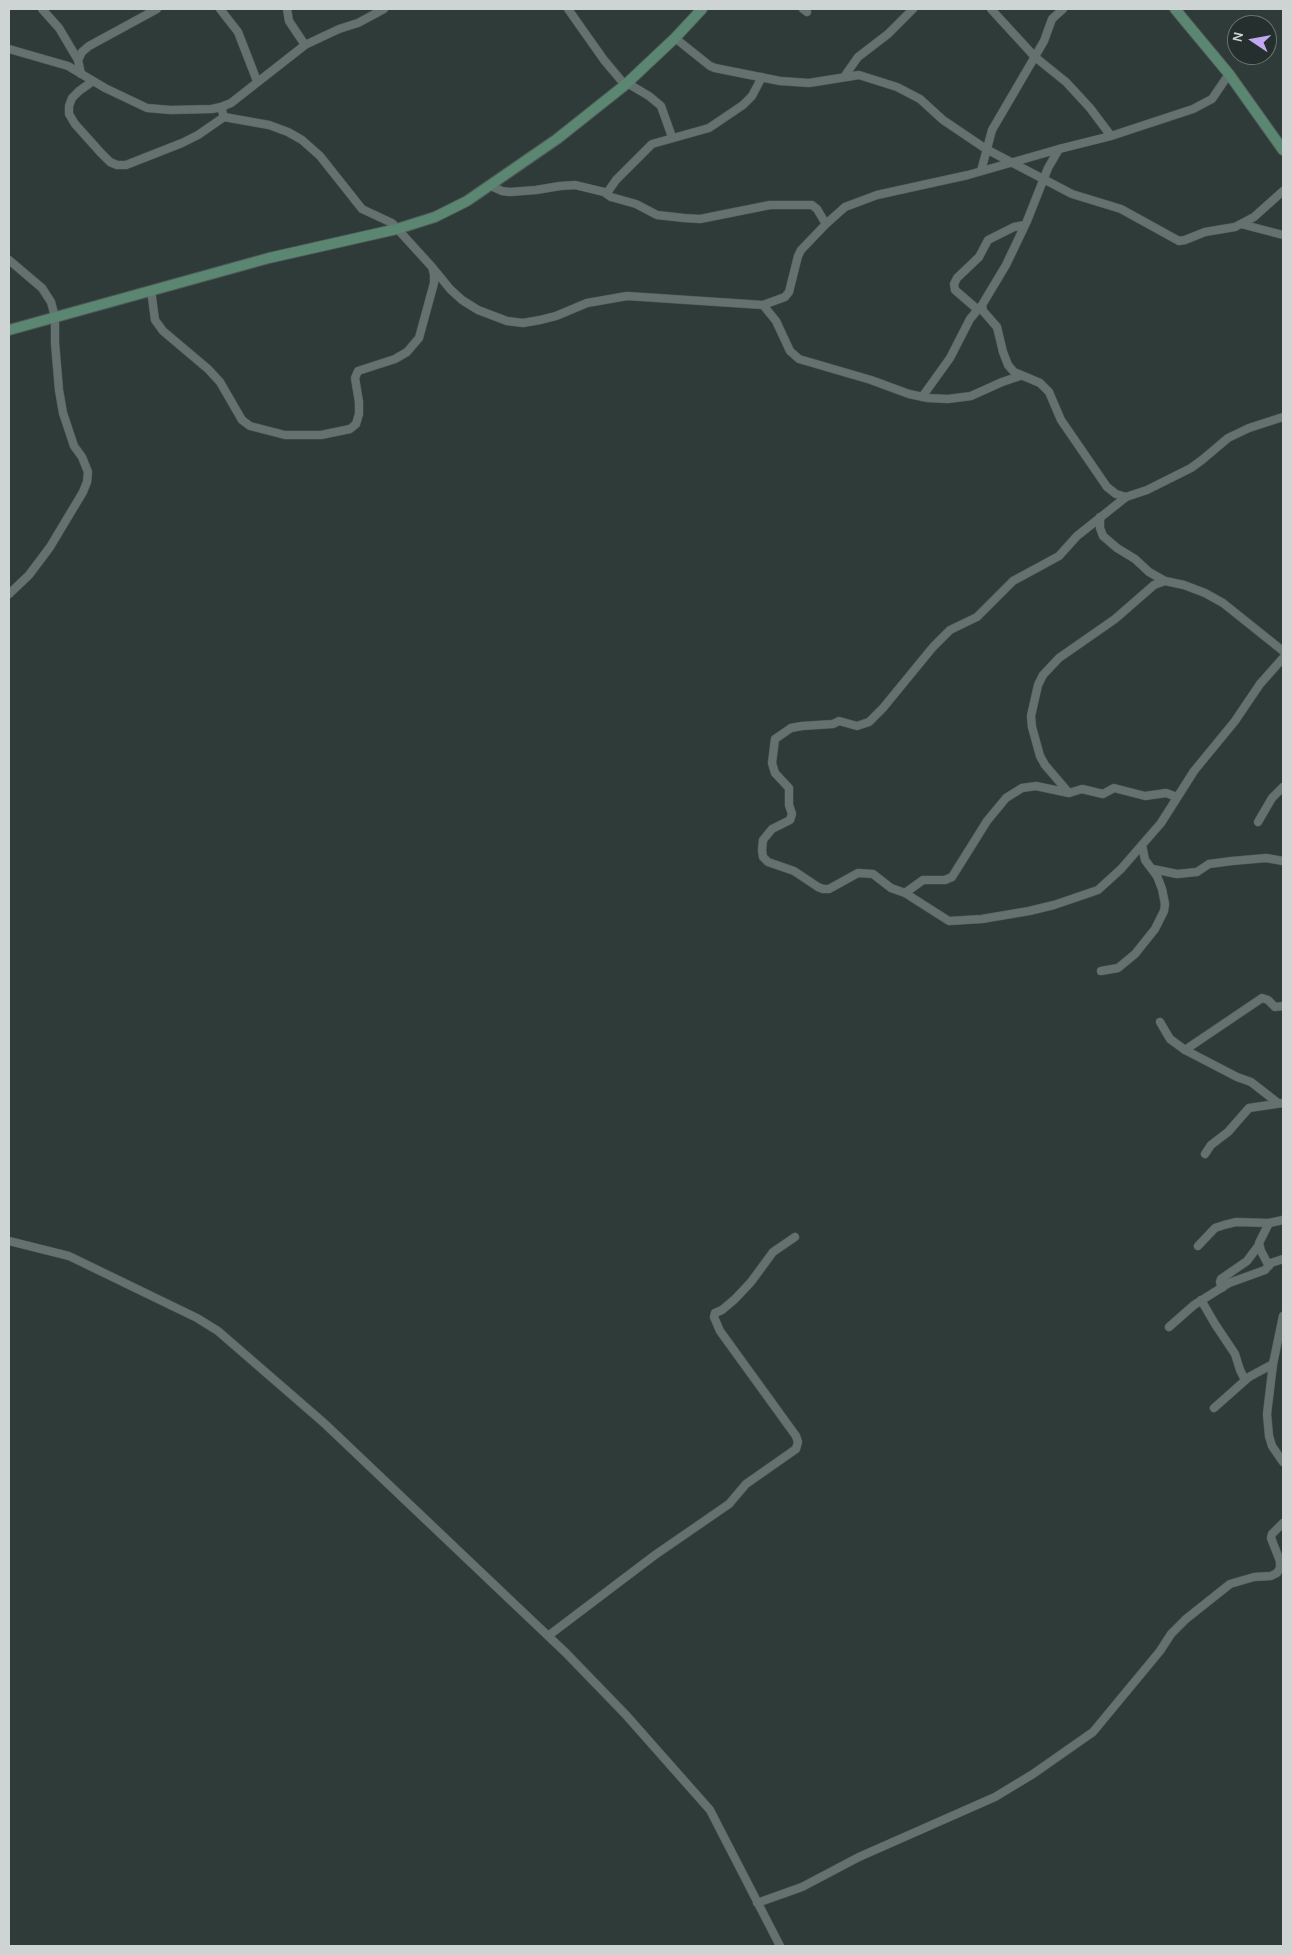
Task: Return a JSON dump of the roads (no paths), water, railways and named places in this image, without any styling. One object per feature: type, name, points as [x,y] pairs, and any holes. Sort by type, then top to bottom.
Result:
[{"type":"street","points":[[42,9],[59,28],[78,60],[81,74]]},
{"type":"street","points":[[78,60],[82,52],[101,38],[157,9]]},
{"type":"street","points":[[220,9],[238,32],[257,81]]},
{"type":"street","points":[[287,9],[289,21],[305,45]]},
{"type":"street","points":[[9,49],[68,66],[93,81],[148,108],[193,111],[221,108],[305,45],[339,29],[358,23],[384,9]]},
{"type":"street","points":[[568,9],[604,60],[626,84],[649,96],[661,106],[672,138]]},
{"type":"street","points":[[9,330],[270,258],[397,229],[435,216],[467,201],[491,186],[557,139],[626,84],[675,38],[702,9]]},
{"type":"street","points":[[844,77],[858,57],[888,34],[913,9]]},
{"type":"street","points":[[991,9],[1035,56],[1066,82],[1112,136]]},
{"type":"street","points":[[981,171],[992,130],[1044,41],[1052,19],[1062,9]]},
{"type":"street","points":[[1175,9],[1229,74],[1283,150]]},
{"type":"street","points":[[675,38],[710,66],[780,81],[809,83],[859,75],[872,78],[912,94],[950,125],[986,149],[1078,196],[1121,209],[1179,240],[1242,224],[1254,217],[1283,191]]},
{"type":"street","points":[[93,81],[72,98],[69,114],[75,124],[110,162],[117,165],[126,164],[182,143],[198,135],[224,116],[269,125],[288,132],[302,140],[320,156],[362,209],[387,219],[462,300],[478,310],[508,322],[523,323],[540,320],[587,303],[627,296],[763,305],[785,297],[789,292],[801,250],[845,207],[877,195],[981,171],[1112,136],[1204,105],[1212,99],[1229,74]]},
{"type":"street","points":[[606,193],[616,180],[652,144],[709,128],[731,115],[752,96],[762,77]]},
{"type":"street","points":[[221,108],[224,116]]},
{"type":"street","points":[[922,396],[950,358],[970,319],[1006,264],[1058,149]]},
{"type":"street","points":[[491,186],[510,192],[575,185],[606,193],[611,197],[636,204],[657,214],[700,219],[770,205],[812,205],[817,209],[826,224]]},
{"type":"street","points":[[1242,224],[1283,235]]},
{"type":"street","points":[[1025,225],[1014,227],[988,240],[979,258],[957,278],[954,284],[955,290],[979,307],[997,327],[1008,365],[1020,376],[1040,383],[1049,392],[1062,420],[1089,462],[1112,492],[1126,497]]},
{"type":"street","points":[[9,260],[42,288],[51,302],[55,317],[55,343],[63,412],[74,446],[82,457],[88,472],[83,492],[50,547],[29,575],[9,594]]},
{"type":"street","points":[[151,290],[155,320],[163,330],[208,369],[220,382],[242,420],[250,426],[262,430],[300,436],[321,435],[350,429],[356,424],[359,414],[359,402],[355,378],[358,371],[395,359],[407,352],[419,338],[434,283],[432,268]]},
{"type":"street","points":[[763,305],[776,321],[790,351],[799,359],[922,396],[948,399],[972,396],[1020,376]]},
{"type":"street","points":[[1283,417],[1249,428],[1228,438],[1191,468],[1147,490],[1126,497],[1077,536],[1060,556],[1012,581],[977,617],[950,630],[933,647],[883,708],[869,722],[856,726],[839,720],[828,725],[802,726],[791,728],[775,739],[772,763],[775,773],[790,788],[789,805],[792,814],[790,820],[772,828],[764,840],[763,857],[768,862],[794,870],[823,889],[829,889],[858,873],[873,874],[891,888],[905,893],[948,921],[982,919],[1029,911],[1054,905],[1098,890],[1121,869],[1161,823],[1194,771],[1235,721],[1260,684],[1283,658]]},
{"type":"street","points":[[1100,517],[1101,530],[1107,540],[1135,559],[1149,572],[1165,581],[1184,585],[1223,602],[1283,651]]},
{"type":"street","points":[[1069,793],[1045,765],[1040,756],[1031,716],[1038,685],[1043,675],[1059,658],[1115,619],[1154,585],[1165,581]]},
{"type":"street","points":[[905,893],[923,880],[945,880],[952,877],[987,820],[1006,798],[1022,788],[1036,786],[1069,793],[1082,789],[1103,794],[1114,788],[1146,796],[1166,793],[1177,797]]},
{"type":"street","points":[[1258,822],[1272,798],[1283,787]]},
{"type":"street","points":[[1101,971],[1122,966],[1135,954],[1155,929],[1165,904],[1162,889],[1153,869],[1145,860],[1142,845]]},
{"type":"street","points":[[1153,869],[1177,874],[1197,872],[1209,864],[1232,861],[1266,858],[1283,861]]},
{"type":"street","points":[[1185,1050],[1262,998],[1268,1000],[1274,1007],[1283,1006]]},
{"type":"street","points":[[1160,1022],[1170,1039],[1185,1050],[1237,1077],[1252,1082],[1280,1103]]},
{"type":"street","points":[[1205,1154],[1211,1145],[1228,1132],[1249,1108],[1280,1103]]},
{"type":"street","points":[[1198,1246],[1215,1228],[1224,1225],[1236,1222],[1268,1223],[1283,1220]]},
{"type":"street","points":[[1222,1288],[1221,1278],[1247,1261],[1259,1245],[1260,1238],[1268,1223]]},
{"type":"street","points":[[548,1636],[662,1550],[729,1504],[746,1484],[796,1449],[798,1442],[796,1436],[720,1331],[714,1317],[715,1313],[735,1299],[751,1282],[773,1252],[795,1237]]},
{"type":"street","points":[[9,1241],[61,1253],[86,1263],[197,1318],[218,1331],[324,1423],[548,1636],[626,1715],[710,1810],[780,1946]]},
{"type":"street","points":[[1259,1245],[1269,1266]]},
{"type":"street","points":[[1169,1327],[1201,1300],[1236,1280],[1265,1270],[1283,1259]]},
{"type":"street","points":[[1201,1300],[1235,1354],[1245,1380]]},
{"type":"street","points":[[1283,1316],[1273,1364],[1267,1414],[1272,1446],[1283,1462]]},
{"type":"street","points":[[1214,1408],[1245,1380],[1273,1364]]},
{"type":"street","points":[[757,1903],[802,1887],[859,1857],[995,1797],[1033,1774],[1093,1732],[1160,1651],[1171,1634],[1186,1619],[1230,1584],[1254,1577],[1271,1576],[1278,1572],[1280,1561],[1271,1538],[1272,1534],[1283,1523]]}]
